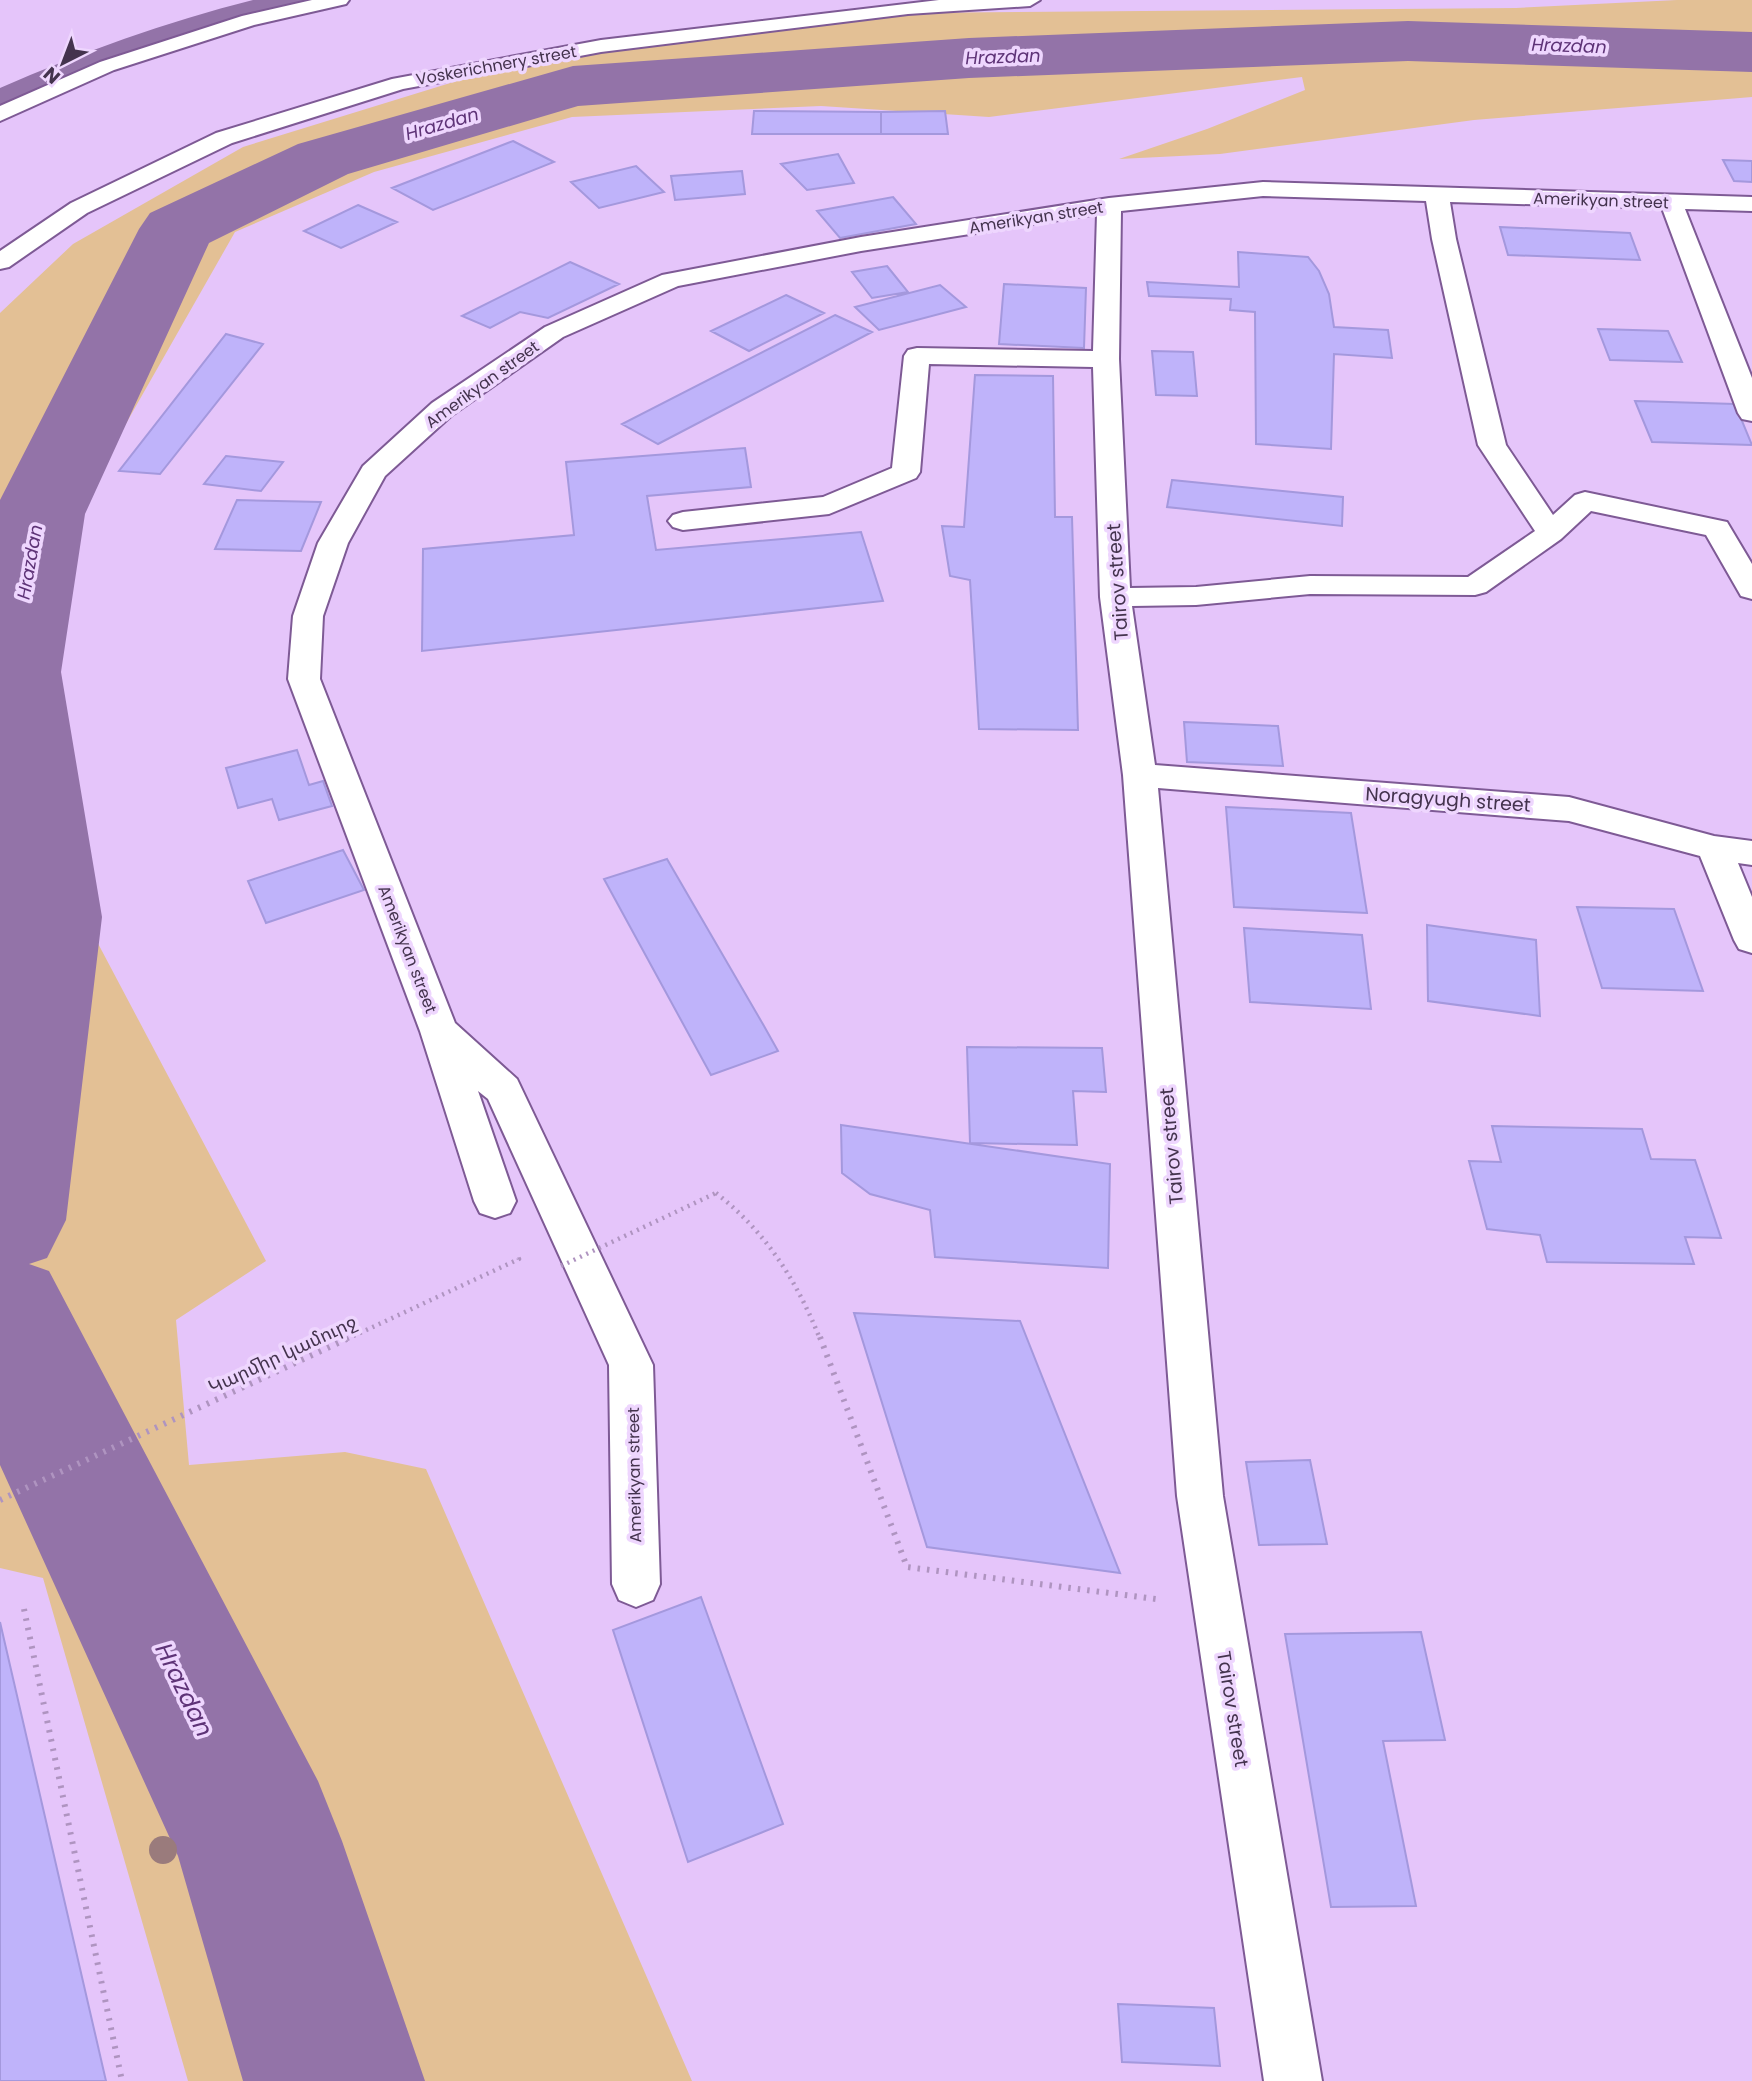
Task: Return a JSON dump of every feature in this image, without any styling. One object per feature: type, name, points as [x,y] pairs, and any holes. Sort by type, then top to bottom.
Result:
[{"type":"street","points":[[0,114],[107,66],[250,20],[339,0]]},
{"type":"street","name":"Voskerichnery street","points":[[0,262],[79,208],[224,138],[399,83],[601,46],[908,8],[1030,0]]},
{"type":"street","name":"Amerikyan street","points":[[636,1584],[631,1365],[503,1090],[439,1031],[304,679],[308,617],[333,543],[373,472],[442,408],[554,332],[671,280],[861,244],[1109,205],[1263,189],[1752,204]]},
{"type":"street","points":[[1437,195],[1444,239],[1492,445],[1551,533]]},
{"type":"street","points":[[1671,202],[1752,413]]},
{"type":"street","name":"Tairov street","points":[[1109,205],[1106,359],[1115,597],[1140,775],[1199,1496],[1293,2081]]},
{"type":"street","points":[[683,521],[829,505],[906,472],[917,356],[1106,359]]},
{"type":"street","points":[[1115,597],[1196,596],[1310,585],[1475,586],[1551,533],[1585,501],[1717,528],[1752,590]]},
{"type":"street","name":"Noragyugh street","points":[[1140,775],[1569,808],[1714,848],[1752,853]]},
{"type":"street","points":[[1714,848],[1752,940]]},
{"type":"street","points":[[439,1031],[495,1201]]},
{"type":"path","points":[[561,1266],[716,1193],[737,1206],[771,1248],[812,1315],[907,1567],[1217,1607]]},
{"type":"path","name":"Կարմիր կամուրջ","points":[[0,1500],[519,1259],[495,1201]]},
{"type":"path","points":[[24,1609],[122,2081]]},
{"type":"shaded area","points":[[1677,0],[1752,0],[1752,97],[1474,120],[1220,154],[1119,159],[1207,129],[1305,90],[1302,77],[989,117],[821,106],[572,117],[374,172],[235,232],[99,471],[32,666],[84,917],[266,1261],[176,1320],[189,1465],[345,1452],[426,1469],[692,2081],[188,2081],[43,1578],[0,1568],[0,313],[73,244],[243,147],[460,80],[600,51],[906,13],[1516,8]]},
{"type":"building","points":[[754,111],[881,112],[881,134],[752,134]]},
{"type":"building","points":[[945,111],[948,134],[881,134],[881,112]]},
{"type":"building","points":[[513,141],[554,162],[433,210],[392,188]]},
{"type":"building","points":[[838,154],[854,183],[807,190],[781,164]]},
{"type":"building","points":[[1723,160],[1752,161],[1752,182],[1734,181]]},
{"type":"building","points":[[636,166],[664,192],[599,208],[571,182]]},
{"type":"building","points":[[742,171],[745,194],[675,200],[671,176]]},
{"type":"building","points":[[893,197],[916,224],[840,238],[817,211]]},
{"type":"building","points":[[358,205],[397,222],[341,248],[304,231]]},
{"type":"building","points":[[1500,227],[1630,233],[1640,260],[1508,255]]},
{"type":"building","points":[[1238,252],[1308,257],[1319,271],[1329,294],[1334,327],[1388,330],[1392,358],[1334,354],[1331,449],[1256,444],[1255,312],[1230,310],[1231,299],[1149,296],[1147,282],[1239,287]]},
{"type":"building","points":[[570,262],[619,284],[548,318],[520,312],[490,328],[462,316]]},
{"type":"building","points":[[887,266],[908,292],[872,298],[852,272]]},
{"type":"building","points":[[1004,284],[1086,288],[1084,348],[999,344]]},
{"type":"building","points":[[940,285],[966,307],[879,330],[855,307]]},
{"type":"building","points":[[786,295],[824,313],[749,351],[711,331]]},
{"type":"building","points":[[835,315],[872,332],[658,444],[622,424]]},
{"type":"building","points":[[1598,329],[1668,331],[1682,362],[1610,360]]},
{"type":"building","points":[[226,334],[263,344],[160,474],[119,471]]},
{"type":"building","points":[[1152,351],[1193,352],[1197,396],[1156,395]]},
{"type":"building","points":[[975,375],[1053,376],[1055,517],[1072,517],[1078,730],[979,729],[970,580],[950,576],[942,526],[964,527]]},
{"type":"building","points":[[1635,401],[1735,404],[1752,445],[1652,442]]},
{"type":"building","points":[[745,448],[751,487],[647,496],[656,550],[861,532],[883,601],[422,651],[423,549],[574,535],[566,462]]},
{"type":"building","points":[[226,456],[283,462],[261,491],[204,484]]},
{"type":"building","points":[[1172,480],[1343,497],[1342,526],[1167,507]]},
{"type":"building","points":[[237,500],[321,502],[301,551],[215,549]]},
{"type":"building","points":[[1184,722],[1278,726],[1283,766],[1187,762]]},
{"type":"building","points":[[297,750],[309,785],[323,781],[332,806],[279,820],[272,799],[238,808],[226,768]]},
{"type":"building","points":[[1226,807],[1351,813],[1367,913],[1234,907]]},
{"type":"building","points":[[343,850],[364,890],[266,923],[248,881]]},
{"type":"building","points":[[667,859],[778,1051],[711,1075],[604,879]]},
{"type":"building","points":[[1577,907],[1674,909],[1703,991],[1602,988]]},
{"type":"building","points":[[1427,925],[1536,940],[1540,1016],[1428,1001]]},
{"type":"building","points":[[1244,928],[1362,935],[1371,1009],[1250,1002]]},
{"type":"building","points":[[967,1047],[1102,1048],[1106,1092],[1073,1091],[1077,1145],[970,1143]]},
{"type":"building","points":[[841,1125],[1110,1164],[1108,1268],[935,1257],[930,1210],[870,1194],[842,1173]]},
{"type":"building","points":[[1492,1126],[1642,1129],[1651,1159],[1695,1160],[1721,1238],[1685,1237],[1694,1264],[1547,1262],[1540,1235],[1487,1229],[1469,1161],[1501,1162]]},
{"type":"building","points":[[854,1313],[1020,1321],[1120,1573],[927,1547]]},
{"type":"building","points":[[1310,1460],[1327,1544],[1259,1545],[1246,1462]]},
{"type":"building","points":[[701,1597],[783,1824],[688,1862],[613,1630]]},
{"type":"building","points":[[0,1622],[106,2081],[0,2081]]},
{"type":"building","points":[[1421,1632],[1445,1740],[1383,1741],[1416,1906],[1331,1907],[1285,1634]]},
{"type":"building","points":[[1118,2004],[1214,2008],[1220,2066],[1122,2062]]},
{"type":"waterway","points":[[0,103],[72,71],[198,25],[298,0]]},
{"type":"waterway","name":"Hrazdan","points":[[0,1220],[44,917],[10,672],[39,514],[177,229],[323,159],[573,86],[969,58],[1408,41],[1752,52]]},
{"type":"waterway","name":"Hrazdan","points":[[0,1313],[258,1841],[334,2081]]}]
